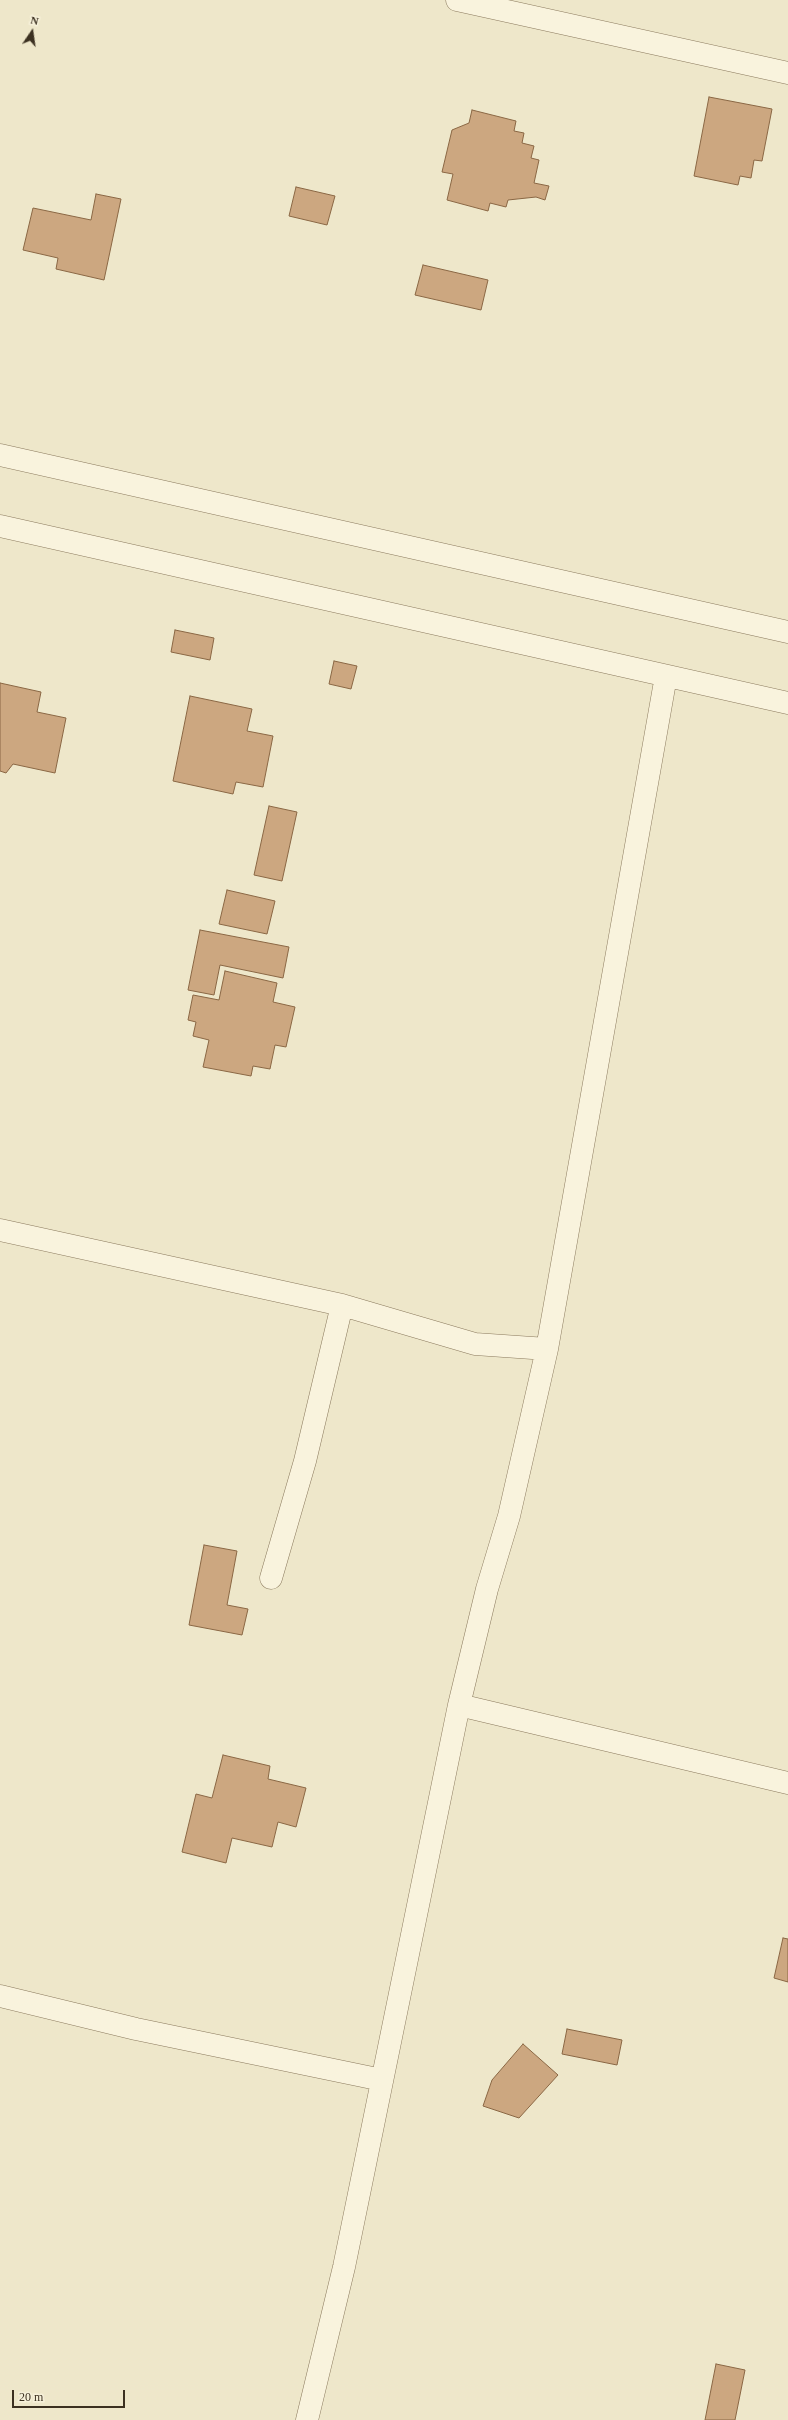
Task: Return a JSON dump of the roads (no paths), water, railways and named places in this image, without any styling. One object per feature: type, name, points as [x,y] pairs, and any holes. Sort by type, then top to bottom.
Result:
[{"type":"street","points":[[457,0],[788,73]]},
{"type":"street","points":[[0,455],[788,632]]},
{"type":"street","points":[[0,526],[788,703]]},
{"type":"street","points":[[307,2420],[344,2267],[459,1706],[487,1589],[509,1516],[547,1349],[666,676]]},
{"type":"street","points":[[0,1230],[342,1305],[475,1344],[547,1349]]},
{"type":"street","points":[[271,1578],[305,1461],[342,1305]]},
{"type":"street","points":[[459,1706],[788,1783]]},
{"type":"street","points":[[0,1996],[136,2029],[382,2080]]}]
